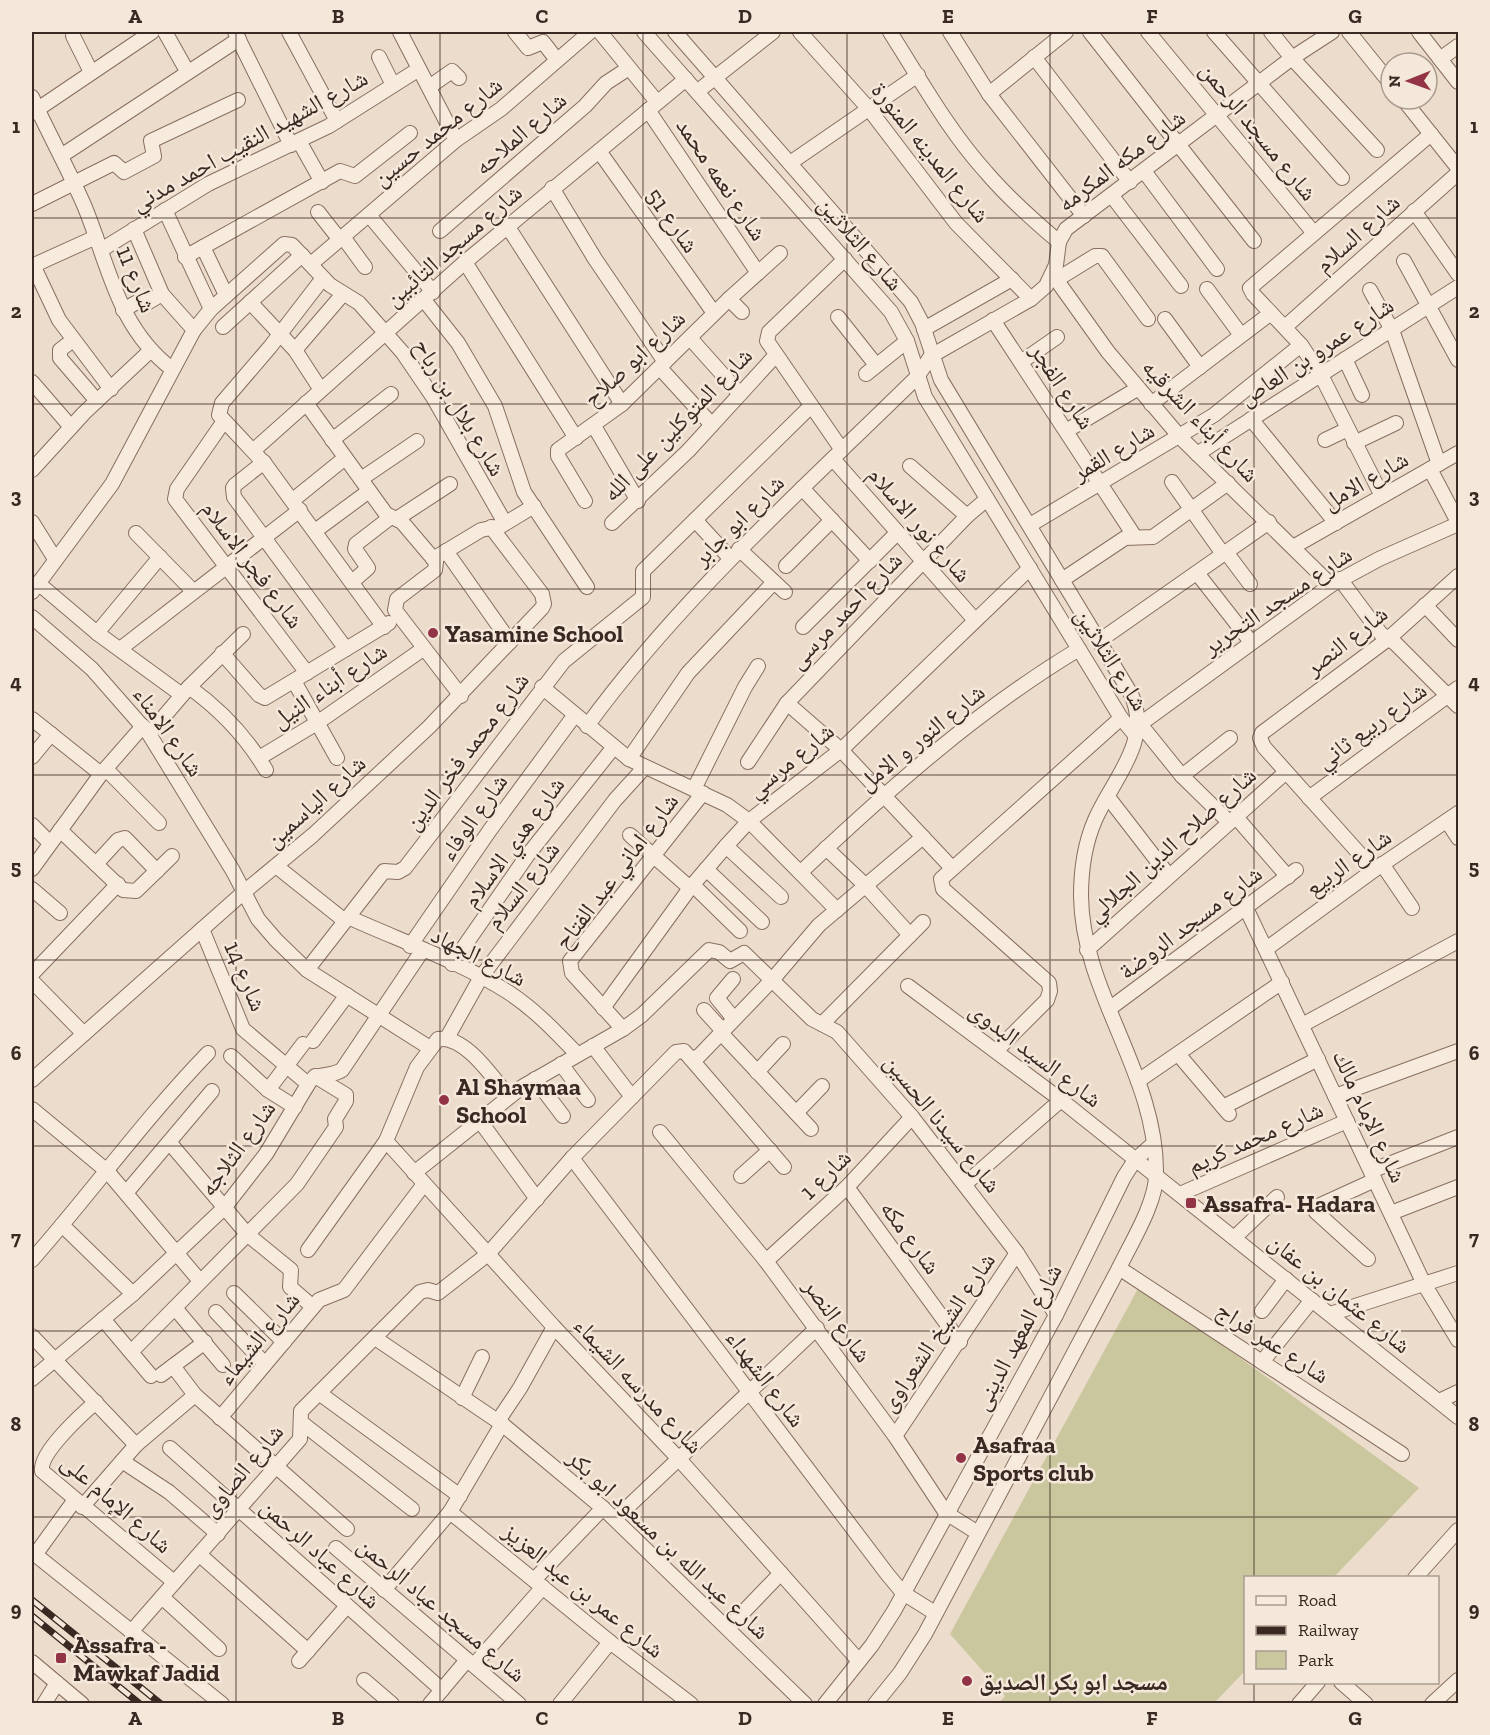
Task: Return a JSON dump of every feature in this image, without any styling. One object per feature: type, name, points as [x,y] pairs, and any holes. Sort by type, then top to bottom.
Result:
[{"type":"street","points":[[33,106],[152,32]]},
{"type":"street","points":[[165,32],[187,71]]},
{"type":"street","points":[[401,32],[456,140]]},
{"type":"street","points":[[515,32],[528,48],[543,42],[557,60]]},
{"type":"street","name":"شارع محمد حسين","points":[[302,255],[341,238],[456,140],[501,109],[590,32]]},
{"type":"street","name":"شارع نعمه محمد","points":[[600,32],[629,68],[758,273]]},
{"type":"street","name":"شارع الثلاثين","points":[[644,32],[891,312],[907,341],[925,397],[1121,718],[1136,729]]},
{"type":"street","name":"شارع الثلاثين","points":[[675,32],[904,292],[917,312],[941,380],[1134,700],[1136,729]]},
{"type":"street","points":[[698,92],[773,32]]},
{"type":"street","name":"شارع المدينه المنورة","points":[[800,32],[869,109],[957,223],[1030,299]]},
{"type":"street","points":[[890,32],[951,128],[985,171],[1021,209],[1059,242]]},
{"type":"street","points":[[950,32],[989,94],[1084,216]]},
{"type":"street","points":[[989,94],[1066,32]]},
{"type":"street","points":[[1090,32],[1254,241]]},
{"type":"street","name":"شارع مسجد الرحمن","points":[[1148,32],[1218,114],[1313,232]]},
{"type":"street","points":[[1214,32],[1342,178]]},
{"type":"street","points":[[1271,32],[1377,150]]},
{"type":"street","name":"شارع مكه المكرمه","points":[[1054,278],[1059,242],[1066,229],[1292,58],[1332,32]]},
{"type":"street","points":[[1349,32],[1379,69]]},
{"type":"street","points":[[1419,32],[1458,82]]},
{"type":"street","points":[[294,33],[338,121]]},
{"type":"street","points":[[61,156],[237,35],[295,143],[322,182]]},
{"type":"street","points":[[73,36],[91,72]]},
{"type":"street","points":[[1440,59],[1458,46]]},
{"type":"street","points":[[379,57],[393,85]]},
{"type":"street","points":[[1034,57],[1130,182]]},
{"type":"street","name":"شارع الملاحه","points":[[440,231],[585,106],[606,83],[629,68]]},
{"type":"street","name":"شارع الشهيد النقيب احمد مدني","points":[[32,266],[134,230],[214,181],[338,121],[419,69]]},
{"type":"street","points":[[429,87],[451,71],[455,71],[459,78]]},
{"type":"street","points":[[790,163],[918,75]]},
{"type":"street","name":"شارع مسجد التائبين","points":[[254,450],[465,262],[686,79]]},
{"type":"street","points":[[32,204],[114,163],[124,172],[154,156],[151,141],[238,100]]},
{"type":"street","name":"شارع 11","points":[[33,106],[74,184],[123,310],[135,333],[150,351],[172,369]]},
{"type":"street","points":[[1413,111],[1458,168]]},
{"type":"street","points":[[185,256],[340,171],[354,177],[410,133]]},
{"type":"street","points":[[1382,496],[1321,375],[1286,327],[1252,294],[1251,284],[1431,134]]},
{"type":"street","name":"شارع 51","points":[[599,151],[714,313]]},
{"type":"street","points":[[1144,171],[1217,269]]},
{"type":"street","name":"شارع السلام","points":[[1286,327],[1458,173]]},
{"type":"street","points":[[552,188],[662,365],[712,425]]},
{"type":"street","points":[[1112,196],[1181,286]]},
{"type":"street","points":[[165,210],[211,309]]},
{"type":"street","points":[[1414,211],[1458,274]]},
{"type":"street","points":[[318,212],[365,267]]},
{"type":"street","points":[[369,215],[428,296],[495,406],[509,440],[517,475],[534,507],[587,587]]},
{"type":"street","points":[[508,227],[622,404]]},
{"type":"street","points":[[134,230],[162,294],[194,330]]},
{"type":"street","points":[[186,691],[120,649],[35,587],[112,484],[194,330],[226,294],[280,245],[302,255],[223,327]]},
{"type":"street","points":[[203,247],[226,294]]},
{"type":"street","name":"شارع ابو صلاح","points":[[585,501],[558,456],[560,448],[622,404],[729,298],[780,253]]},
{"type":"street","name":"شارع بلال بن رباح","points":[[302,255],[323,278],[359,303],[387,332],[433,397],[505,523]]},
{"type":"street","points":[[931,356],[1030,299],[1054,278],[1095,256],[1102,256],[1148,319]]},
{"type":"street","points":[[775,356],[767,341],[769,332],[846,259]]},
{"type":"street","points":[[1404,261],[1458,360]]},
{"type":"street","points":[[465,262],[576,438]]},
{"type":"street","points":[[32,266],[59,320],[111,389]]},
{"type":"street","points":[[323,278],[281,333],[222,403],[219,416],[264,462],[384,627]]},
{"type":"street","name":"شارع أبناء الشرقيه","points":[[1054,278],[1137,388],[1179,437],[1293,547],[1335,582],[1381,634],[1453,692],[1458,706]]},
{"type":"street","points":[[924,329],[1012,279]]},
{"type":"street","name":"شارع عمرو بن العاص","points":[[1197,454],[1458,287]]},
{"type":"street","points":[[1207,289],[1241,335]]},
{"type":"street","points":[[1370,290],[1392,330],[1435,466],[1458,523]]},
{"type":"street","points":[[123,310],[139,301],[147,303],[162,294]]},
{"type":"street","points":[[295,350],[343,294]]},
{"type":"street","points":[[729,298],[742,312]]},
{"type":"street","points":[[250,302],[295,350],[321,390]]},
{"type":"street","points":[[1151,405],[1271,313]]},
{"type":"street","points":[[838,317],[871,370],[907,341]]},
{"type":"street","points":[[1165,319],[1200,366]]},
{"type":"street","name":"شارع الفجر","points":[[993,320],[1135,537]]},
{"type":"street","points":[[1021,362],[1057,337]]},
{"type":"street","points":[[690,338],[740,394]]},
{"type":"street","points":[[73,340],[60,350],[60,358],[97,401]]},
{"type":"street","name":"شارع القمر","points":[[1030,525],[1179,437],[1236,398],[1301,345]]},
{"type":"street","points":[[32,470],[71,427],[150,351]]},
{"type":"street","name":"شارع المتوكلين على الله","points":[[612,523],[638,501],[775,356]]},
{"type":"street","name":"شارع نور الاسلام","points":[[775,356],[810,406],[838,455],[897,533],[974,620]]},
{"type":"street","name":"شارع ابو جابر","points":[[587,726],[628,670],[734,553],[760,538],[802,488],[917,377],[931,356]]},
{"type":"street","points":[[1345,359],[1362,395]]},
{"type":"street","points":[[32,382],[71,427]]},
{"type":"street","points":[[1066,431],[1137,388]]},
{"type":"street","points":[[332,440],[391,394]]},
{"type":"street","points":[[306,403],[369,491],[437,566],[435,570],[397,599],[395,610],[461,696]]},
{"type":"street","name":"شارع محمد فخر الدين","points":[[307,970],[384,871],[399,872],[405,868],[542,687],[569,655],[644,597],[644,571],[810,406]]},
{"type":"street","points":[[1251,419],[1336,523]]},
{"type":"street","name":"شارع فجر الاسلام","points":[[224,421],[175,493],[178,504],[228,566],[307,673]]},
{"type":"street","points":[[1354,443],[1396,423]]},
{"type":"street","points":[[594,426],[638,501]]},
{"type":"street","points":[[1325,440],[1348,429]]},
{"type":"street","points":[[361,479],[417,441]]},
{"type":"street","name":"شارع الامل","points":[[1293,547],[1458,453]]},
{"type":"street","points":[[120,649],[264,538],[345,458]]},
{"type":"street","points":[[264,462],[236,485],[232,493],[346,649]]},
{"type":"street","points":[[910,466],[967,516]]},
{"type":"street","points":[[1172,482],[1250,584]]},
{"type":"street","points":[[1062,580],[1120,541],[1135,537],[1153,537],[1228,483]]},
{"type":"street","points":[[352,582],[368,568],[355,549],[356,544],[450,484]]},
{"type":"street","points":[[802,488],[870,561]]},
{"type":"street","points":[[315,531],[369,491]]},
{"type":"street","name":"شارع احمد مرسى","points":[[748,762],[787,703],[967,516],[987,499]]},
{"type":"street","points":[[433,559],[481,530],[505,523],[534,507]]},
{"type":"street","points":[[629,759],[688,673],[780,587],[695,520]]},
{"type":"street","points":[[786,566],[832,520]]},
{"type":"street","points":[[32,522],[55,559]]},
{"type":"street","points":[[1099,641],[1269,522]]},
{"type":"street","name":"شارع مسجد التحرير","points":[[1136,729],[1335,582],[1458,523]]},
{"type":"street","name":"شارع الياسمين","points":[[32,1080],[276,866],[461,696],[542,608],[544,598],[491,527]]},
{"type":"street","points":[[136,533],[193,591]]},
{"type":"street","points":[[803,627],[897,533]]},
{"type":"street","points":[[447,551],[510,642]]},
{"type":"street","points":[[97,633],[160,557]]},
{"type":"street","name":"شارع مرسي","points":[[603,1008],[691,886],[749,821],[841,750],[1030,568]]},
{"type":"street","points":[[1197,573],[1251,642]]},
{"type":"street","name":"شارع النصر","points":[[1286,772],[1264,747],[1260,738],[1265,729],[1388,639],[1458,576]]},
{"type":"street","points":[[1425,605],[1458,640]]},
{"type":"street","name":"شارع الامناء","points":[[32,617],[92,669],[146,730],[270,933],[307,970],[430,1048]]},
{"type":"street","points":[[222,653],[261,698],[269,697],[399,617]]},
{"type":"street","points":[[32,869],[104,771],[243,634]]},
{"type":"street","name":"شارع أبناء النيل","points":[[186,691],[227,718],[263,764],[423,648]]},
{"type":"street","name":"شارع النور و الامل","points":[[801,872],[883,794],[1006,697],[1079,649]]},
{"type":"street","name":"شارع اماني عبد الفتاح","points":[[623,1029],[572,973],[570,961],[698,791],[758,666]]},
{"type":"street","points":[[294,681],[337,758]]},
{"type":"street","points":[[542,687],[574,716],[629,759],[727,805],[749,821],[837,910]]},
{"type":"street","name":"شارع ربيع ثاني","points":[[1309,798],[1453,692]]},
{"type":"street","points":[[787,703],[841,750],[952,868]]},
{"type":"street","name":"شارع الوفاء","points":[[416,948],[490,830],[574,716]]},
{"type":"street","points":[[996,1051],[1047,1000],[1050,991],[1049,983],[943,889],[941,879],[1121,718]]},
{"type":"street","points":[[32,719],[104,771],[159,823]]},
{"type":"street","points":[[1136,729],[1182,776],[1232,820]]},
{"type":"street","points":[[875,1704],[913,1654],[978,1533],[1119,1268],[1142,1221],[1156,1176],[1153,1144],[1138,1081],[1086,950],[1081,917],[1084,862],[1095,820],[1131,754],[1136,729]]},
{"type":"street","points":[[32,757],[51,734]]},
{"type":"street","points":[[1182,776],[1230,738]]},
{"type":"street","name":"شارع هدي الاسلام","points":[[452,964],[527,856],[613,748]]},
{"type":"street","name":"شارع السلام","points":[[447,1038],[481,977],[615,800],[645,767]]},
{"type":"street","points":[[1286,772],[1378,867],[1412,908]]},
{"type":"street","name":"شارع صلاح الدين الجلالي","points":[[1086,950],[1286,772]]},
{"type":"street","points":[[1108,797],[1169,876]]},
{"type":"street","points":[[1453,817],[1458,838]]},
{"type":"street","name":"شارع الربيع","points":[[1266,949],[1378,867],[1453,817]]},
{"type":"street","name":"شارع مسجد الروضة","points":[[1110,1009],[1292,874],[1232,820]]},
{"type":"street","points":[[32,825],[50,843]]},
{"type":"street","points":[[60,830],[118,884],[130,892],[136,891],[172,856]]},
{"type":"street","points":[[630,835],[740,931]]},
{"type":"street","points":[[784,1167],[691,1059],[699,1056],[773,979],[803,942],[865,885],[923,837]]},
{"type":"street","points":[[96,864],[118,840],[125,838],[157,870]]},
{"type":"street","points":[[726,846],[781,897]]},
{"type":"street","points":[[826,848],[865,885],[910,935]]},
{"type":"street","name":"شارع الجهاد","points":[[276,866],[346,919],[481,977],[533,1010],[577,1054]]},
{"type":"street","points":[[706,869],[762,922]]},
{"type":"street","points":[[32,974],[118,884]]},
{"type":"street","points":[[32,889],[60,913]]},
{"type":"street","name":"شارع الإمام مالك","points":[[1246,908],[1424,1284],[1457,1335]]},
{"type":"street","points":[[822,1024],[923,922]]},
{"type":"street","name":"شارع 14","points":[[202,929],[239,1023],[286,1065],[311,1080],[346,1095],[346,1101],[335,1119],[337,1126],[297,1184],[247,1234]]},
{"type":"street","points":[[1302,1025],[1458,942]]},
{"type":"street","points":[[311,1080],[342,1070],[380,1016],[416,948]]},
{"type":"street","name":"شارع سيدنا الحسين","points":[[623,1029],[661,1000],[709,950],[720,951],[730,961],[744,953],[813,1019],[837,1032],[912,1117],[1017,1253],[1056,1315]]},
{"type":"street","points":[[733,980],[717,998],[734,1019]]},
{"type":"street","points":[[32,981],[84,1034]]},
{"type":"street","points":[[1138,1081],[1282,982]]},
{"type":"street","name":"شارع السيد البدوى","points":[[908,986],[1061,1100],[1136,1160]]},
{"type":"street","points":[[268,1090],[286,1065],[347,995]]},
{"type":"street","points":[[704,1010],[757,1072],[811,1129]]},
{"type":"street","points":[[414,1173],[509,1096],[623,1029]]},
{"type":"street","points":[[308,1250],[386,1141],[417,1068],[438,1039],[447,1038],[462,1044],[509,1096]]},
{"type":"street","points":[[757,1072],[783,1044]]},
{"type":"street","points":[[593,1046],[632,1097]]},
{"type":"street","name":"شارع الصاوى","points":[[131,1632],[278,1467],[300,1439],[301,1411],[420,1292],[428,1290],[438,1293],[488,1254],[572,1158],[676,1052],[684,1051],[691,1059]]},
{"type":"street","name":"شارع محمد كريم","points":[[1335,1096],[1458,1051]]},
{"type":"street","points":[[32,1260],[166,1098],[208,1053]]},
{"type":"street","points":[[1178,1054],[1226,1110],[1318,1059]]},
{"type":"street","points":[[231,1056],[268,1090],[295,1107]]},
{"type":"street","points":[[561,1064],[588,1100]]},
{"type":"street","points":[[536,1079],[563,1116]]},
{"type":"street","name":"شارع الثلاجه","points":[[32,1378],[133,1294],[224,1208],[260,1163],[311,1080]]},
{"type":"street","points":[[796,1113],[822,1086]]},
{"type":"street","points":[[126,1193],[212,1091]]},
{"type":"street","points":[[965,1184],[1061,1100]]},
{"type":"street","points":[[32,1109],[107,1171],[200,1281]]},
{"type":"street","name":"شارع 1","points":[[766,1260],[847,1187],[912,1117]]},
{"type":"street","points":[[480,1120],[537,1199]]},
{"type":"street","name":"شارع محمد كريم","points":[[1180,1194],[1347,1121]]},
{"type":"street","name":"شارع النصر","points":[[660,1132],[766,1260],[817,1328],[895,1436],[946,1514],[978,1533]]},
{"type":"street","points":[[1368,1259],[1316,1212],[1318,1206],[1373,1176],[1458,1137]]},
{"type":"street","name":"شارع مدرسه الشيماء","points":[[386,1141],[554,1327],[679,1459],[859,1661]]},
{"type":"street","points":[[169,1142],[247,1234],[291,1270],[290,1287],[313,1307]]},
{"type":"street","name":"شارع المعهد الدينى","points":[[825,1704],[883,1628],[1056,1315],[1124,1177],[1136,1160],[1153,1144]]},
{"type":"street","points":[[741,1176],[770,1150]]},
{"type":"street","name":"شارع الشهداء","points":[[572,1158],[903,1593],[935,1613]]},
{"type":"street","name":"شارع عثمان بن عفان","points":[[1136,1160],[1458,1418]]},
{"type":"street","name":"شارع الشيماء","points":[[220,1418],[323,1296],[344,1290],[424,1184]]},
{"type":"street","name":"شارع مكه","points":[[847,1187],[960,1342]]},
{"type":"street","points":[[1391,1213],[1458,1187]]},
{"type":"street","points":[[1234,1238],[1277,1197]]},
{"type":"street","points":[[62,1225],[133,1294]]},
{"type":"street","points":[[131,1352],[247,1234]]},
{"type":"street","name":"شارع الشيخ الشعراوى","points":[[895,1436],[960,1342],[1017,1253]]},
{"type":"street","name":"شارع عمر فراج","points":[[1119,1268],[1402,1454]]},
{"type":"street","points":[[1330,1314],[1458,1273]]},
{"type":"street","points":[[1262,1311],[1286,1279]]},
{"type":"street","points":[[234,1293],[284,1341]]},
{"type":"street","points":[[1262,1362],[1312,1300]]},
{"type":"street","points":[[176,1308],[224,1365]]},
{"type":"street","points":[[216,1312],[266,1364]]},
{"type":"street","points":[[103,1319],[131,1352],[156,1376],[205,1342]]},
{"type":"street","points":[[384,1590],[450,1512],[554,1327]]},
{"type":"street","points":[[615,1519],[817,1328]]},
{"type":"street","points":[[32,1336],[136,1445]]},
{"type":"street","name":"شارع عبد الله بن مسعود ابو بكر","points":[[375,1338],[500,1423],[603,1508],[805,1704]]},
{"type":"street","points":[[462,1398],[482,1357]]},
{"type":"street","points":[[173,1366],[195,1395],[347,1529]]},
{"type":"street","points":[[1438,1401],[1458,1392]]},
{"type":"street","points":[[319,1393],[460,1496]]},
{"type":"street","points":[[195,1395],[136,1445],[33,1553],[222,1704]]},
{"type":"street","name":"شارع الإمام على","points":[[96,1402],[63,1433],[41,1467],[44,1475],[174,1582]]},
{"type":"street","points":[[302,1423],[412,1509]]},
{"type":"street","name":"شارع عباد الرحمن","points":[[170,1448],[442,1690]]},
{"type":"street","points":[[122,1461],[169,1491],[218,1534]]},
{"type":"street","points":[[430,1704],[471,1663],[603,1508]]},
{"type":"street","name":"شارع عمر بن عبد العزيز","points":[[450,1512],[689,1703]]},
{"type":"street","points":[[1417,1576],[1458,1530]]},
{"type":"street","name":"شارع مسجد عباد الرحمن","points":[[336,1548],[519,1704]]},
{"type":"street","points":[[200,1555],[303,1656],[347,1606]]},
{"type":"street","points":[[728,1628],[781,1574]]},
{"type":"street","points":[[162,1597],[219,1649]]},
{"type":"street","points":[[560,1704],[610,1642]]},
{"type":"street","points":[[32,1662],[82,1704]]},
{"type":"street","points":[[364,1680],[393,1704]]},
{"type":"street","points":[[1432,1704],[1458,1680]]},
{"type":"street","points":[[44,1704],[57,1683]]},
{"type":"street","points":[[1299,1704],[1317,1684]]},
{"type":"street","points":[[1342,1684],[1366,1704]]},
{"type":"green space","points":[[1140,1285],[1419,1488],[1335,1576],[1244,1576],[1244,1672],[1214,1703],[999,1703],[1005,1696],[950,1634]]},
{"type":"railway","points":[[32,1600],[161,1704]]},
{"type":"railway","points":[[32,1616],[140,1704]]},
{"type":"place","name":"Yasamine School","points":[[433,633]]},
{"type":"place","name":"Al Shaymaa School","points":[[444,1100]]},
{"type":"place","name":"Assafra- Hadara","points":[[1191,1203]]},
{"type":"place","name":"Asafraa Sports club","points":[[961,1458]]},
{"type":"place","name":"Assafra - Mawkaf Jadid","points":[[61,1658]]},
{"type":"place","name":"مسجد ابو بكر الصديق","points":[[967,1681]]}]
